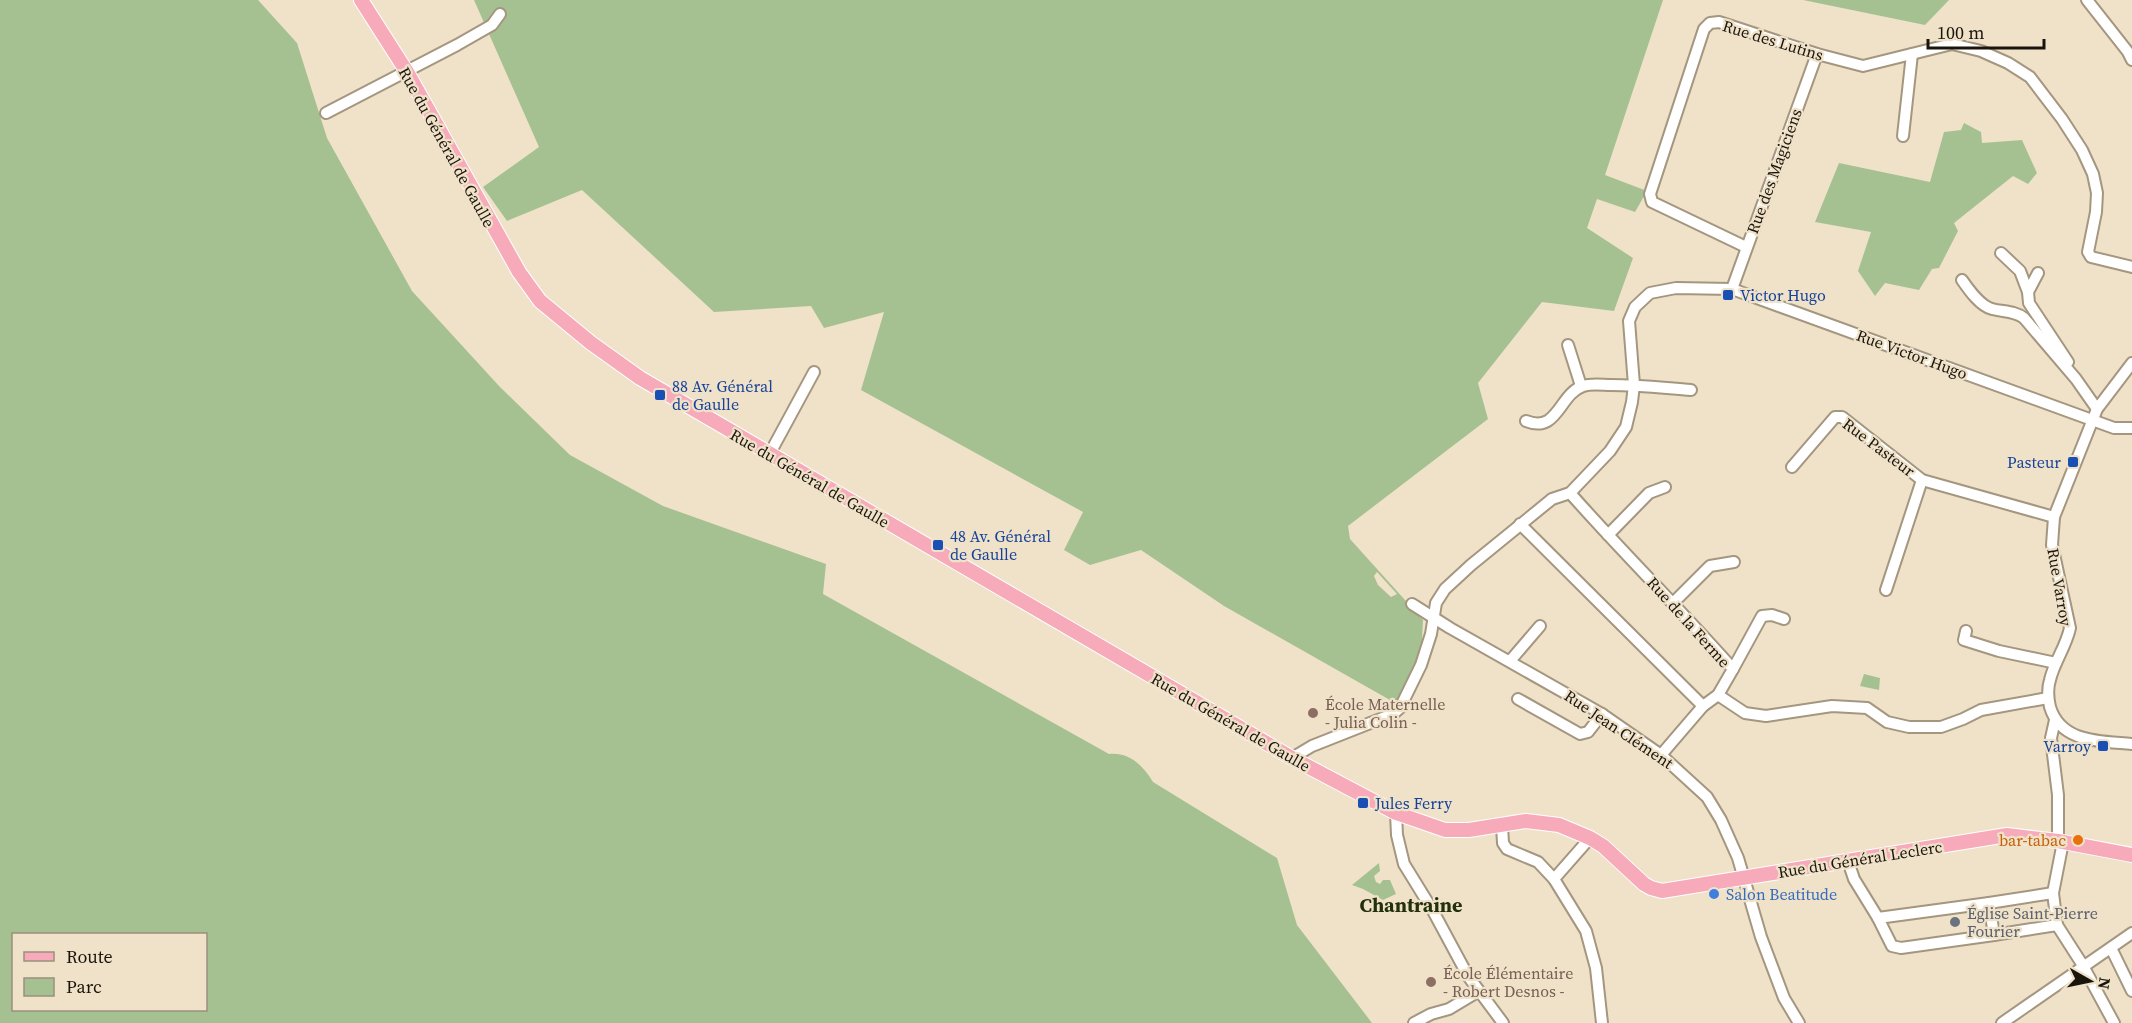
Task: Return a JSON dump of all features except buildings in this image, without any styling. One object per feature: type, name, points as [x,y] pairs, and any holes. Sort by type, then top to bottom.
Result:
[{"type":"main road","name":"Rue du Général de Gaulle","points":[[362,0],[407,72],[501,244],[540,301],[591,343],[640,378],[769,455],[1292,758],[1395,813]]},
{"type":"main road","name":"Rue du Général Leclerc","points":[[1395,813],[1445,830],[1469,830],[1526,821],[1559,825],[1590,838],[1614,855],[1644,884],[1656,890],[1672,890],[2007,835],[2060,841],[2132,855]]},
{"type":"street","points":[[2087,0],[2132,60]]},
{"type":"street","points":[[326,113],[492,25],[500,14]]},
{"type":"street","name":"Rue des Lutins","points":[[1746,248],[1652,202],[1650,194],[1704,29],[1710,23],[1719,22],[1817,54],[1863,66],[1952,44],[1981,51],[2008,63],[2030,77],[2062,119],[2082,150],[2093,174],[2097,193],[2096,212],[2088,252],[2091,257],[2132,267]]},
{"type":"street","name":"Rue des Magiciens","points":[[1732,289],[1817,54]]},
{"type":"street","points":[[1903,136],[1912,54]]},
{"type":"street","points":[[2001,253],[2020,271],[2030,303],[2068,362],[2095,414]]},
{"type":"street","points":[[2028,292],[2038,273]]},
{"type":"street","points":[[1962,280],[1970,291],[1989,308],[2018,313],[2024,318],[2076,379]]},
{"type":"street","name":"Rue Victor Hugo","points":[[1570,493],[1610,451],[1626,427],[1634,385],[1629,321],[1635,307],[1650,293],[1676,288],[1732,289],[2095,414],[2114,428],[2132,428]]},
{"type":"street","points":[[1568,345],[1581,386]]},
{"type":"street","name":"Rue Varroy","points":[[2055,720],[2048,698],[2049,681],[2067,641],[2070,628],[2052,545],[2054,517],[2095,414],[2132,363]]},
{"type":"street","points":[[769,455],[814,372]]},
{"type":"street","points":[[1526,421],[1537,425],[1546,423],[1581,386],[1590,384],[1691,390]]},
{"type":"street","name":"Rue Pasteur","points":[[1792,467],[1835,417],[1842,417],[1922,480],[2054,517]]},
{"type":"street","points":[[1886,590],[1922,480]]},
{"type":"street","points":[[1608,535],[1649,493],[1665,487]]},
{"type":"street","points":[[1292,758],[1312,746],[1392,714],[1400,708],[1421,665],[1431,634],[1436,603],[1445,589],[1552,499],[1570,493]]},
{"type":"street","name":"Rue de la Ferme","points":[[1570,493],[1674,602],[1733,669],[1718,695],[1702,706],[1661,755]]},
{"type":"street","points":[[1520,524],[1702,706]]},
{"type":"street","points":[[1674,602],[1710,566],[1734,562]]},
{"type":"street","name":"Rue Jean Clément","points":[[1412,604],[1602,714],[1661,755],[1707,797],[1722,820],[1738,858],[1761,937],[1784,998],[1799,1023]]},
{"type":"street","points":[[1733,669],[1762,616],[1772,615],[1784,619]]},
{"type":"street","points":[[1510,662],[1540,626]]},
{"type":"street","points":[[1966,631],[1964,640],[1999,651],[2056,663]]},
{"type":"street","points":[[1718,695],[1745,713],[1766,716],[1832,706],[1867,708],[1887,722],[1909,727],[1941,727],[1981,710],[2048,698]]},
{"type":"street","points":[[1518,699],[1580,734],[1588,732],[1602,714]]},
{"type":"street","points":[[2055,720],[2065,731],[2074,735],[2132,744]]},
{"type":"street","points":[[2055,720],[2051,738],[2058,795],[2060,841],[2054,893],[2057,926],[2084,966],[2114,1023]]},
{"type":"street","points":[[1395,813],[1397,835],[1404,864],[1433,911],[1468,976],[1503,1023]]},
{"type":"street","points":[[1502,826],[1503,843],[1507,849],[1538,862],[1554,879],[1586,931],[1596,968],[1602,1023]]},
{"type":"street","points":[[1554,879],[1590,838]]},
{"type":"street","points":[[1848,861],[1854,879],[1892,946],[1902,948],[2057,926]]},
{"type":"street","points":[[1878,918],[2054,893]]},
{"type":"street","points":[[1989,903],[1994,935]]},
{"type":"street","points":[[2009,1021],[2132,933]]},
{"type":"street","points":[[2111,948],[2132,991]]},
{"type":"street","points":[[1414,1023],[1431,1014],[1449,1009],[1479,991]]},
{"type":"green space","points":[[0,0],[258,0],[297,43],[327,138],[412,291],[500,387],[570,455],[663,506],[826,564],[823,594],[1109,754],[1129,757],[1145,770],[1153,782],[1277,858],[1297,925],[1372,1023],[0,1023]]},
{"type":"green space","points":[[474,0],[1663,0],[1605,175],[1647,191],[1635,212],[1597,199],[1587,228],[1633,258],[1614,311],[1542,302],[1478,383],[1488,419],[1348,526],[1350,539],[1423,620],[1421,661],[1397,704],[1224,606],[1141,550],[1090,565],[1064,550],[1083,512],[861,390],[884,312],[824,328],[811,306],[714,312],[582,190],[507,221],[483,187],[539,147]],"holes":[[[1377,572],[1397,594],[1391,597],[1378,585],[1374,576]]]},
{"type":"green space","points":[[1803,0],[1949,0],[1925,25]]},
{"type":"green space","points":[[1964,123],[1981,132],[1982,143],[2022,140],[2037,173],[2028,184],[2013,176],[1954,223],[1958,231],[1939,268],[1932,269],[1919,290],[1885,283],[1875,296],[1858,271],[1871,232],[1815,222],[1839,163],[1930,182],[1944,132],[1961,130]]},
{"type":"green space","points":[[1864,674],[1880,678],[1879,690],[1860,686]]},
{"type":"green space","points":[[1379,863],[1380,871],[1374,876],[1376,882],[1380,884],[1383,880],[1390,880],[1396,894],[1383,900],[1352,885]]},
{"type":"place","name":"Victor Hugo","points":[[1728,295]]},
{"type":"place","name":"88 Av. Général de Gaulle","points":[[660,395]]},
{"type":"place","name":"Pasteur","points":[[2073,462]]},
{"type":"place","name":"48 Av. Général de Gaulle","points":[[938,545]]},
{"type":"place","name":"École Maternelle - Julia Colin -","points":[[1313,713]]},
{"type":"place","name":"Varroy","points":[[2103,746]]},
{"type":"place","name":"Jules Ferry","points":[[1363,803]]},
{"type":"place","name":"bar-tabac","points":[[2078,840]]},
{"type":"place","name":"Salon Beatitude","points":[[1714,894]]},
{"type":"place","name":"Église Saint-Pierre Fourier","points":[[1955,922]]},
{"type":"place","name":"École Élémentaire - Robert Desnos -","points":[[1431,982]]},
{"type":"district","name":"Chantraine","points":[[1411,905]]}]
